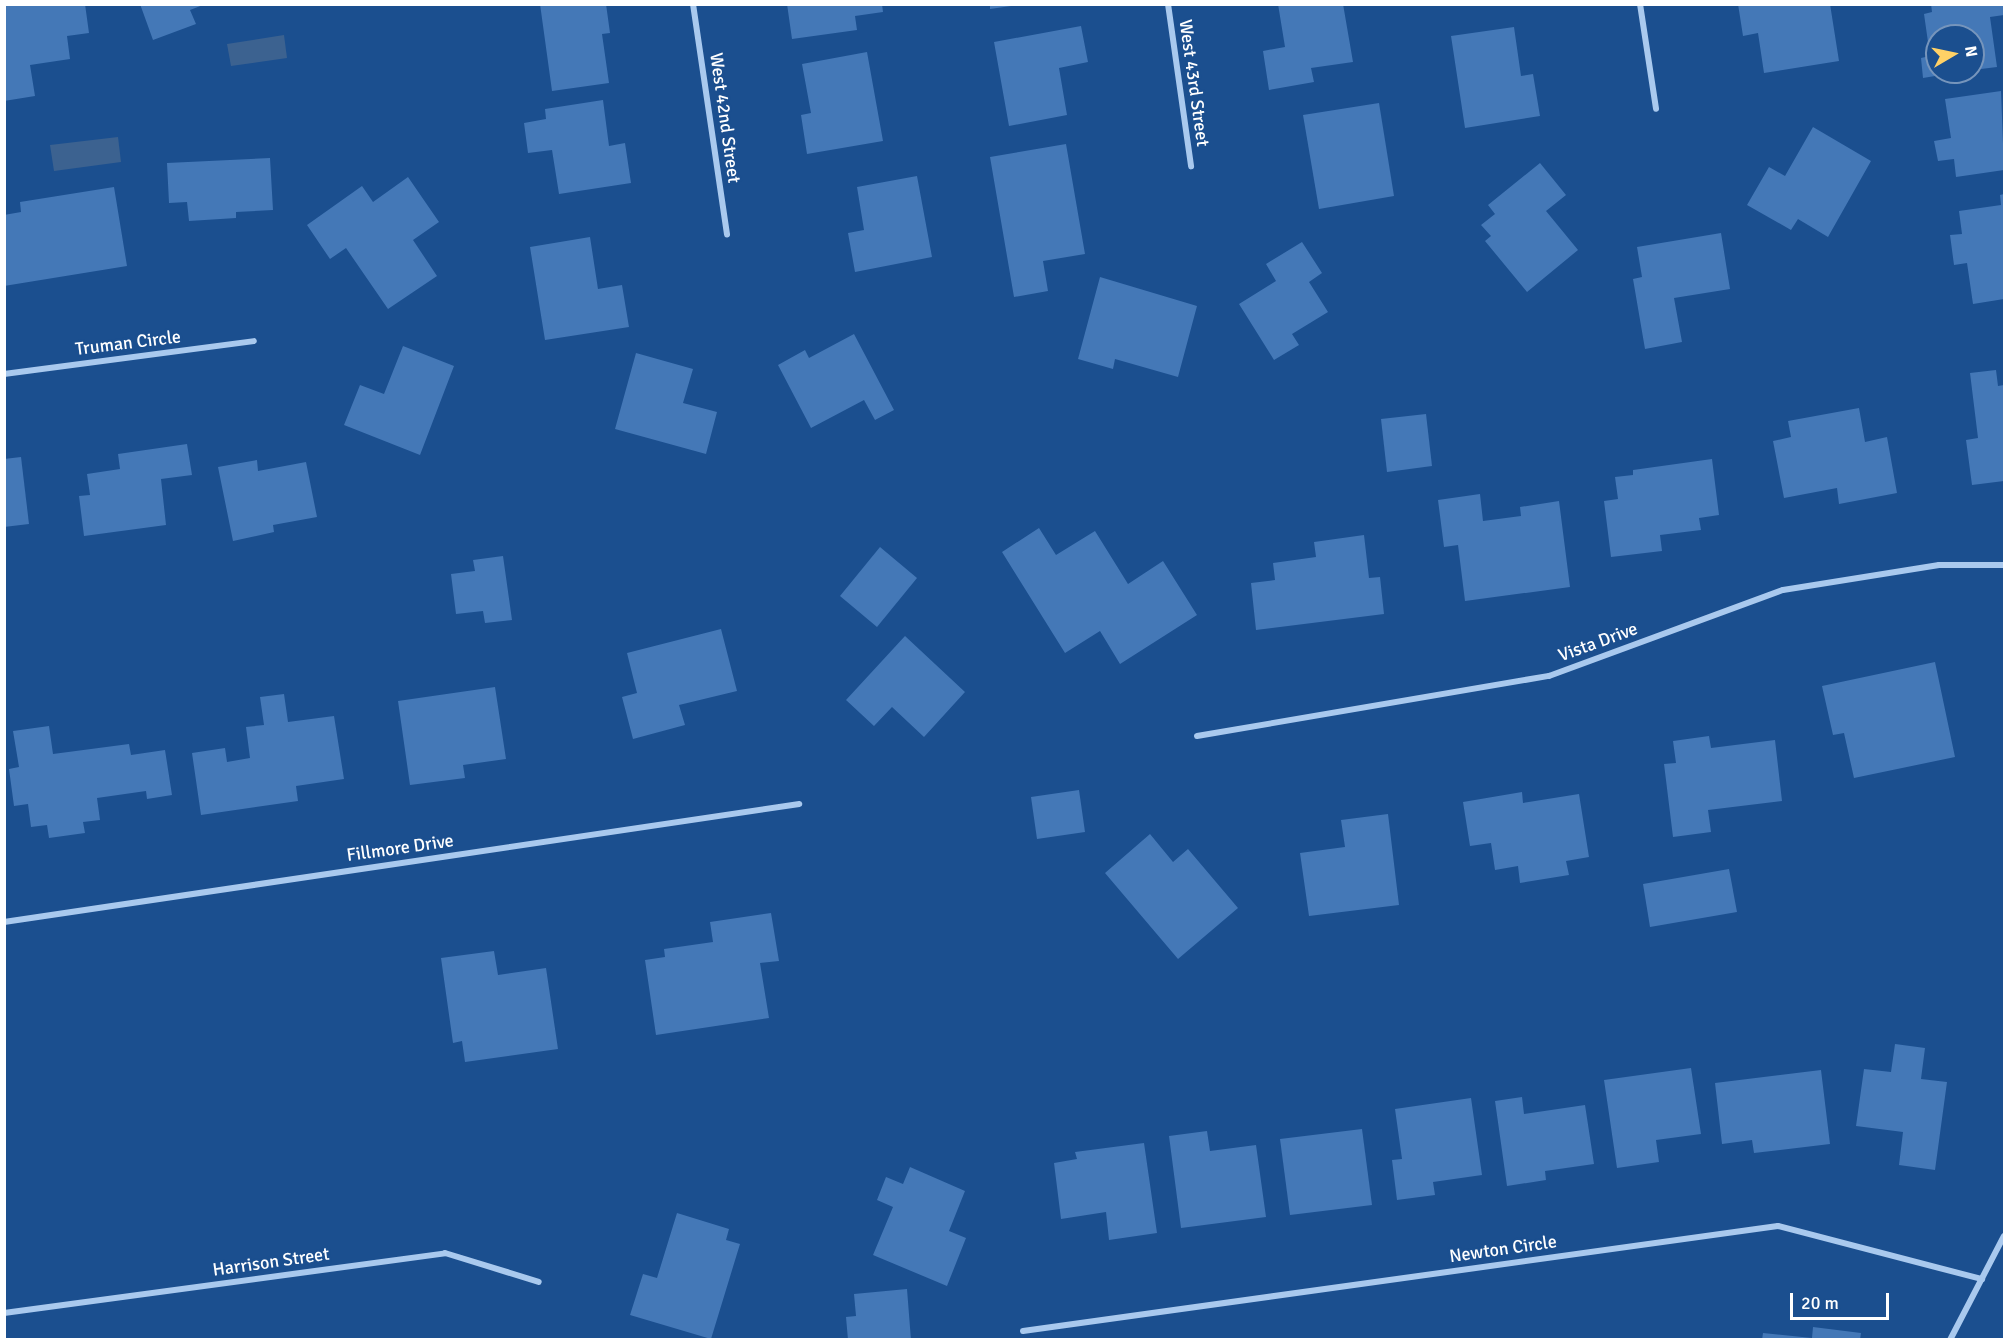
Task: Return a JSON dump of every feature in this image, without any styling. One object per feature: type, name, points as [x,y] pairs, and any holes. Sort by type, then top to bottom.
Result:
[{"type":"street","name":"West 42nd Street","points":[[693,4],[727,235]]},
{"type":"street","name":"West 43rd Street","points":[[1168,4],[1191,166]]},
{"type":"street","points":[[1640,4],[1656,109]]},
{"type":"street","name":"Truman Circle","points":[[4,374],[254,341]]},
{"type":"street","name":"Vista Drive","points":[[1197,736],[1549,676],[1783,590],[1939,565],[2004,565]]},
{"type":"street","name":"Fillmore Drive","points":[[4,922],[799,804]]},
{"type":"street","name":"Newton Circle","points":[[1023,1330],[1778,1226],[1982,1279]]},
{"type":"street","points":[[1950,1340],[2004,1236]]},
{"type":"street","name":"Harrison Street","points":[[4,1313],[445,1253],[539,1282]]},
{"type":"water","points":[[284,35],[287,58],[231,66],[227,44]]},
{"type":"water","points":[[118,137],[121,162],[54,171],[50,145]]},
{"type":"building","points":[[4,4],[85,4],[89,33],[67,36],[70,59],[30,65],[35,96],[4,101]]},
{"type":"building","points":[[140,4],[203,5],[190,10],[196,24],[153,40]]},
{"type":"building","points":[[540,4],[606,4],[610,33],[602,34],[609,83],[552,91]]},
{"type":"building","points":[[787,4],[882,4],[883,12],[855,16],[857,30],[792,39]]},
{"type":"building","points":[[990,4],[1011,4],[1011,6],[990,9]]},
{"type":"building","points":[[1278,4],[1343,4],[1353,62],[1311,68],[1314,82],[1269,90],[1263,51],[1285,47]]},
{"type":"building","points":[[1738,4],[1830,4],[1839,61],[1764,73],[1758,33],[1743,36]]},
{"type":"building","points":[[1931,4],[2004,4],[2004,15],[1990,17],[1997,67],[1985,68],[1985,24],[1925,24],[1924,14],[1932,12]]},
{"type":"building","points":[[1081,26],[1088,62],[1059,68],[1067,115],[1009,126],[994,42]]},
{"type":"building","points":[[1514,27],[1521,76],[1533,74],[1540,116],[1465,128],[1451,36]]},
{"type":"building","points":[[867,52],[883,141],[807,154],[801,115],[811,113],[802,64]]},
{"type":"building","points":[[1925,57],[1925,78],[1923,78],[1921,58]]},
{"type":"building","points":[[2001,91],[2004,170],[1956,177],[1954,159],[1938,161],[1934,141],[1951,138],[1945,99]]},
{"type":"building","points":[[603,100],[609,146],[625,143],[631,183],[559,194],[552,150],[528,153],[524,123],[546,119],[545,109]]},
{"type":"building","points":[[1379,103],[1394,196],[1319,209],[1303,115]]},
{"type":"building","points":[[1813,127],[1871,161],[1828,237],[1798,219],[1791,230],[1747,205],[1769,167],[1785,176]]},
{"type":"building","points":[[1066,144],[1085,254],[1043,261],[1048,291],[1014,297],[990,157]]},
{"type":"building","points":[[270,158],[273,210],[236,212],[236,218],[189,221],[187,202],[169,203],[167,163]]},
{"type":"building","points":[[1540,163],[1566,195],[1546,211],[1578,250],[1527,292],[1485,241],[1491,236],[1481,225],[1495,214],[1488,205]]},
{"type":"building","points":[[917,176],[932,257],[855,272],[848,233],[864,230],[857,187]]},
{"type":"building","points":[[408,177],[439,222],[413,240],[437,276],[388,309],[346,248],[330,259],[307,225],[362,186],[373,202]]},
{"type":"building","points":[[114,187],[127,266],[4,286],[4,215],[21,212],[20,202]]},
{"type":"building","points":[[2004,194],[2004,299],[1973,304],[1967,263],[1954,265],[1950,235],[1962,234],[1959,211],[2001,205],[2000,195]]},
{"type":"building","points":[[1721,233],[1730,289],[1674,298],[1682,342],[1645,349],[1633,279],[1642,277],[1637,247]]},
{"type":"building","points":[[590,237],[598,289],[622,285],[629,327],[545,340],[530,247]]},
{"type":"building","points":[[1302,242],[1322,273],[1309,282],[1328,312],[1292,334],[1299,345],[1274,360],[1239,304],[1276,281],[1266,264]]},
{"type":"building","points":[[1100,277],[1197,306],[1178,377],[1115,359],[1113,369],[1078,359]]},
{"type":"building","points":[[854,334],[894,410],[875,420],[864,400],[811,428],[778,365],[805,350],[809,358]]},
{"type":"building","points":[[403,346],[454,366],[420,455],[344,425],[360,385],[384,394]]},
{"type":"building","points":[[636,353],[693,369],[683,403],[717,412],[706,454],[615,429]]},
{"type":"building","points":[[1996,370],[1998,386],[2004,385],[2004,481],[1972,485],[1966,440],[1978,438],[1970,373]]},
{"type":"building","points":[[1859,408],[1865,442],[1887,437],[1897,493],[1839,504],[1837,488],[1784,498],[1773,441],[1791,437],[1788,421]]},
{"type":"building","points":[[1426,414],[1432,466],[1387,472],[1381,419]]},
{"type":"building","points":[[187,444],[192,475],[161,479],[166,525],[84,536],[79,496],[90,495],[87,474],[120,469],[118,454]]},
{"type":"building","points":[[21,457],[29,524],[4,527],[4,459]]},
{"type":"building","points":[[1712,459],[1719,515],[1699,518],[1701,530],[1660,535],[1662,551],[1611,557],[1604,501],[1618,499],[1615,477],[1633,475],[1633,470]]},
{"type":"building","points":[[257,460],[258,471],[306,462],[317,517],[273,525],[274,532],[233,541],[218,467]]},
{"type":"building","points":[[1480,494],[1483,521],[1521,516],[1520,507],[1559,501],[1570,587],[1465,601],[1458,545],[1444,547],[1438,500]]},
{"type":"building","points":[[1039,528],[1056,555],[1095,531],[1128,584],[1163,561],[1197,615],[1120,664],[1100,631],[1065,653],[1002,552]]},
{"type":"building","points":[[1364,535],[1369,578],[1380,577],[1384,614],[1256,630],[1251,583],[1275,580],[1273,563],[1316,557],[1314,542]]},
{"type":"building","points":[[880,547],[917,578],[877,627],[840,596]]},
{"type":"building","points":[[503,556],[512,620],[485,623],[483,611],[456,614],[451,574],[475,571],[473,560]]},
{"type":"building","points":[[721,629],[737,691],[679,705],[685,725],[633,739],[622,697],[637,693],[627,653]]},
{"type":"building","points":[[905,636],[965,692],[924,737],[892,707],[874,726],[846,700]]},
{"type":"building","points":[[1935,662],[1955,757],[1854,778],[1844,733],[1833,735],[1822,686]]},
{"type":"building","points":[[495,687],[506,759],[463,765],[465,778],[410,785],[398,701]]},
{"type":"building","points":[[284,694],[288,722],[334,716],[344,779],[296,786],[298,801],[201,815],[192,753],[225,748],[227,762],[250,758],[246,727],[264,725],[260,697]]},
{"type":"building","points":[[49,726],[53,754],[129,744],[131,755],[165,750],[172,795],[147,799],[146,791],[97,798],[100,820],[83,822],[85,833],[49,838],[47,825],[31,827],[28,804],[14,806],[9,769],[19,767],[13,731]]},
{"type":"building","points":[[1709,736],[1711,748],[1775,740],[1782,801],[1708,810],[1711,832],[1673,837],[1664,764],[1676,763],[1673,741]]},
{"type":"building","points":[[1079,790],[1085,832],[1037,839],[1031,797]]},
{"type":"building","points":[[1522,792],[1523,803],[1579,794],[1589,857],[1566,861],[1569,875],[1520,883],[1518,866],[1495,870],[1491,843],[1470,846],[1463,802]]},
{"type":"building","points":[[1388,814],[1399,905],[1309,916],[1300,853],[1345,847],[1341,820]]},
{"type":"building","points":[[1150,834],[1173,862],[1188,849],[1238,908],[1178,959],[1105,873]]},
{"type":"building","points":[[1729,869],[1737,912],[1650,927],[1643,884]]},
{"type":"building","points":[[771,913],[779,961],[760,963],[769,1018],[656,1035],[645,960],[665,957],[664,949],[713,942],[710,922]]},
{"type":"building","points":[[494,951],[498,975],[546,968],[558,1049],[465,1062],[462,1041],[453,1043],[441,958]]},
{"type":"building","points":[[1895,1044],[1925,1048],[1921,1079],[1947,1082],[1935,1170],[1899,1165],[1903,1132],[1856,1126],[1864,1069],[1891,1072]]},
{"type":"building","points":[[1691,1068],[1701,1134],[1656,1140],[1659,1162],[1617,1168],[1604,1080]]},
{"type":"building","points":[[1821,1070],[1830,1144],[1754,1153],[1752,1140],[1722,1144],[1715,1083]]},
{"type":"building","points":[[1522,1097],[1524,1114],[1585,1105],[1594,1164],[1545,1171],[1546,1180],[1507,1186],[1495,1101]]},
{"type":"building","points":[[1471,1098],[1482,1175],[1433,1182],[1435,1195],[1397,1200],[1392,1160],[1402,1159],[1395,1109]]},
{"type":"building","points":[[1362,1129],[1372,1205],[1290,1215],[1280,1139]]},
{"type":"building","points":[[1207,1131],[1210,1151],[1256,1145],[1266,1217],[1181,1228],[1169,1136]]},
{"type":"building","points":[[1144,1143],[1157,1233],[1109,1240],[1106,1212],[1061,1219],[1054,1163],[1077,1159],[1075,1152]]},
{"type":"building","points":[[910,1167],[965,1191],[949,1231],[966,1238],[947,1286],[873,1255],[893,1207],[877,1200],[886,1177],[903,1184]]},
{"type":"building","points":[[677,1213],[729,1229],[726,1240],[740,1244],[711,1339],[630,1315],[643,1274],[657,1278]]},
{"type":"building","points":[[907,1289],[911,1340],[848,1340],[846,1317],[856,1316],[854,1294]]},
{"type":"building","points":[[1813,1327],[1861,1333],[1860,1340],[1762,1340],[1763,1333],[1812,1338]]}]
